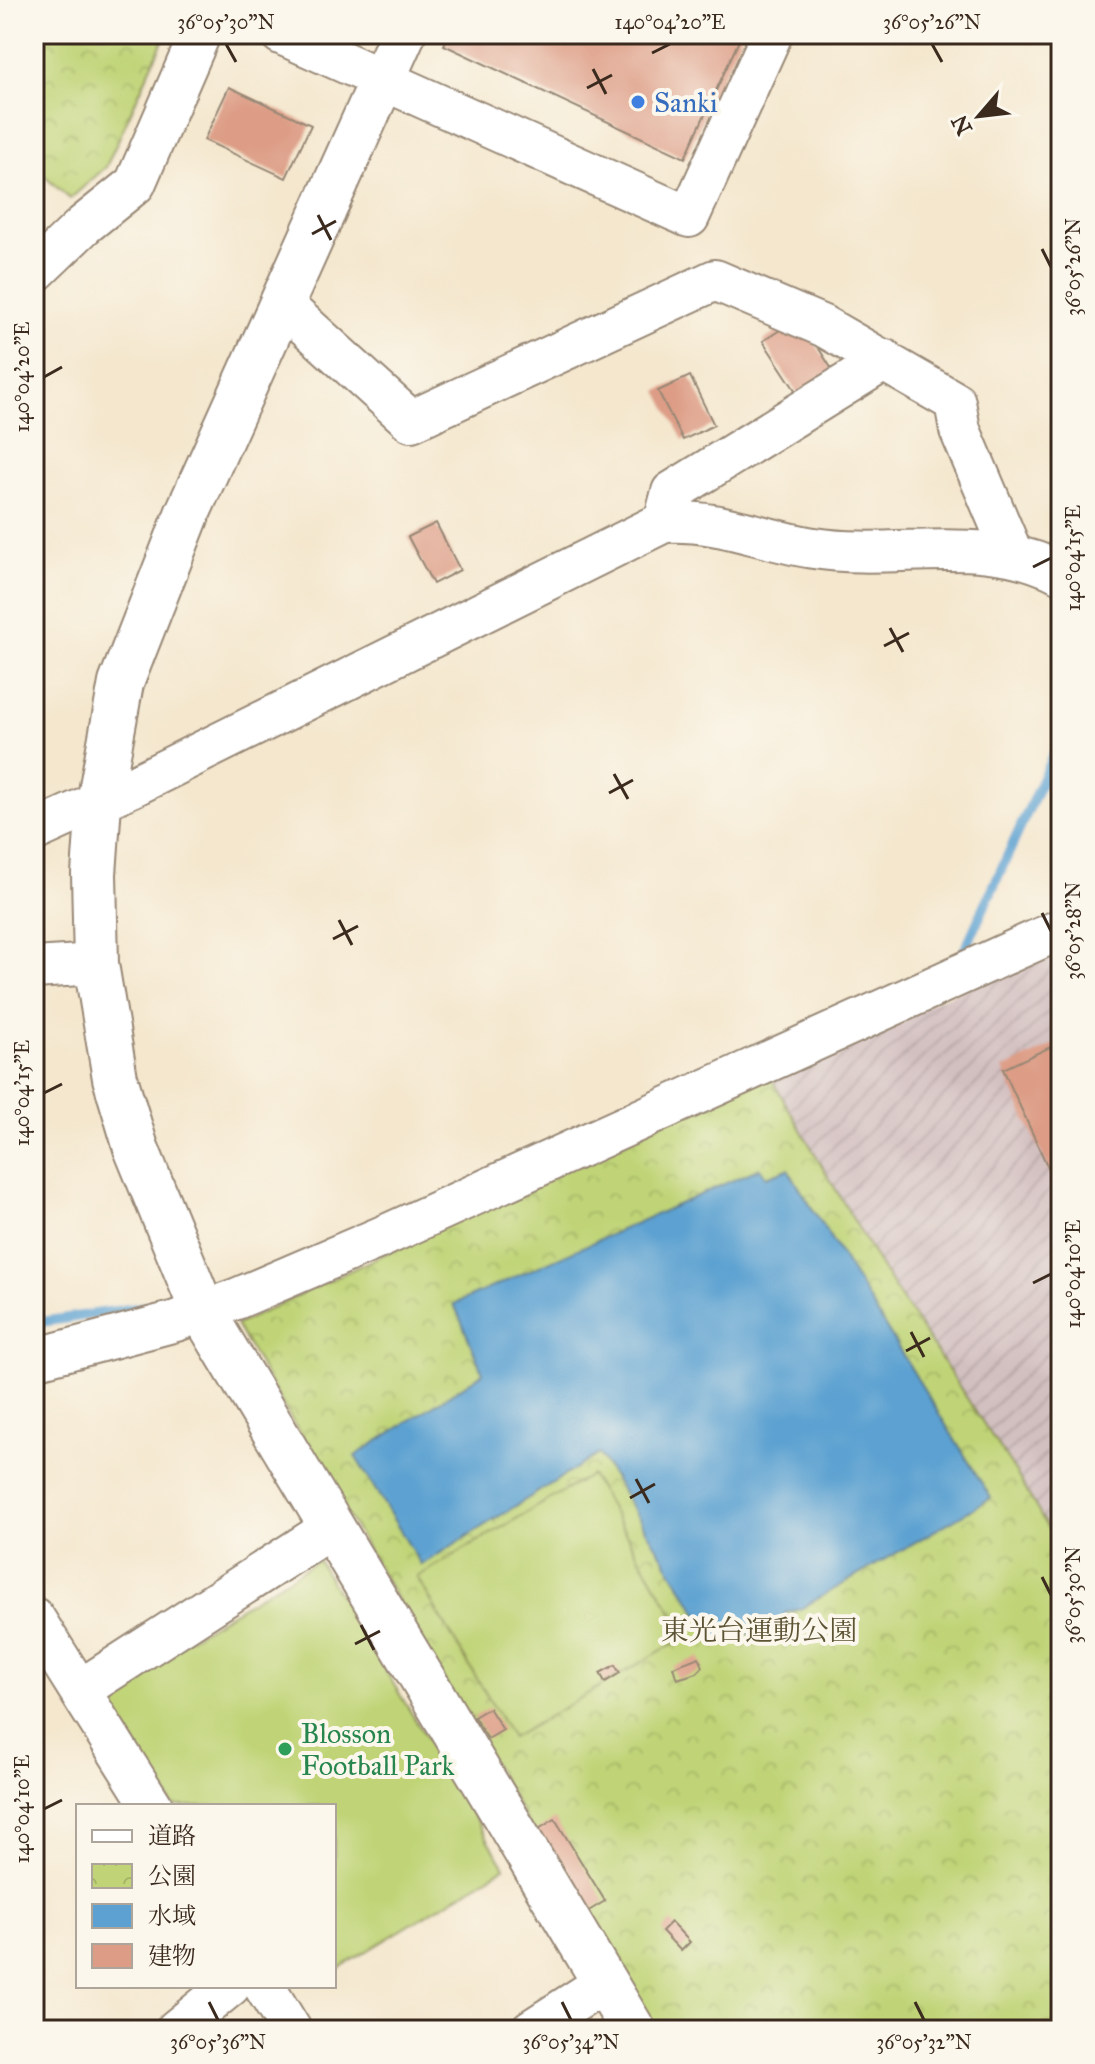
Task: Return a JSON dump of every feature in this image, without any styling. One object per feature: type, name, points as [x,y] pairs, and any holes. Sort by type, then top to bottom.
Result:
[{"type":"street","points":[[34,273],[84,225],[135,184],[200,34]]},
{"type":"street","points":[[281,34],[689,217],[772,34]]},
{"type":"street","points":[[403,34],[154,593],[121,683],[99,803],[94,874],[96,964],[115,1078],[136,1148],[203,1312],[633,2030]]},
{"type":"street","points":[[283,305],[411,421],[715,280],[823,326],[955,402],[960,430],[1012,553]]},
{"type":"street","points":[[664,522],[672,492],[885,360]]},
{"type":"street","points":[[34,831],[99,803],[664,522],[698,520],[815,548],[1012,553],[1061,573]]},
{"type":"street","points":[[34,1359],[203,1312],[400,1229],[1061,929]]},
{"type":"street","points":[[34,968],[96,964]]},
{"type":"street","points":[[80,1690],[331,1528]]},
{"type":"street","points":[[34,1618],[151,1804]]},
{"type":"street","points":[[531,2030],[604,1983]]},
{"type":"street","points":[[176,2030],[228,1988]]},
{"type":"street","points":[[265,1988],[291,2030]]},
{"type":"shaded area","points":[[1061,949],[1061,1551],[1018,1476],[882,1270],[767,1071]]},
{"type":"green space","points":[[34,34],[166,34],[106,167],[70,199],[34,167]]},
{"type":"green space","name":"東光台運動公園","points":[[767,1071],[882,1269],[1018,1476],[1061,1551],[1061,2030],[649,2030],[236,1325]]},
{"type":"green space","points":[[591,1475],[686,1636],[512,1738],[417,1577]]},
{"type":"green space","name":"Blosson Football Park","points":[[318,1560],[505,1867],[336,1970],[336,1804],[172,1804],[103,1691]]},
{"type":"water","points":[[760,1168],[766,1177],[788,1169],[991,1498],[800,1609],[785,1613],[788,1621],[717,1644],[599,1454],[421,1565],[355,1456],[483,1373],[454,1304]]},
{"type":"building","name":"Sanki","points":[[449,34],[742,34],[685,158],[444,45]]},
{"type":"building","points":[[229,87],[311,125],[286,178],[204,140]]},
{"type":"building","points":[[788,325],[797,337],[807,330],[833,371],[797,393],[763,341]]},
{"type":"building","points":[[690,376],[714,425],[683,440],[658,391]]},
{"type":"building","points":[[436,523],[460,570],[433,584],[408,537]]},
{"type":"building","points":[[1061,1042],[1061,1196],[1003,1069]]},
{"type":"building","points":[[699,1657],[703,1667],[697,1673],[677,1679],[673,1667]]},
{"type":"building","points":[[615,1665],[620,1673],[605,1682],[600,1673]]},
{"type":"building","points":[[489,1708],[503,1730],[488,1739],[474,1717]]},
{"type":"building","points":[[555,1819],[605,1901],[582,1915],[532,1833]]},
{"type":"building","points":[[671,1922],[690,1942],[681,1951],[662,1931]]},
{"type":"waterway","points":[[961,958],[1061,738]]},
{"type":"waterway","points":[[34,1323],[150,1306]]},
{"type":"place","name":"Sanki","points":[[638,102]]},
{"type":"place","name":"Blosson Football Park","points":[[285,1749]]}]
